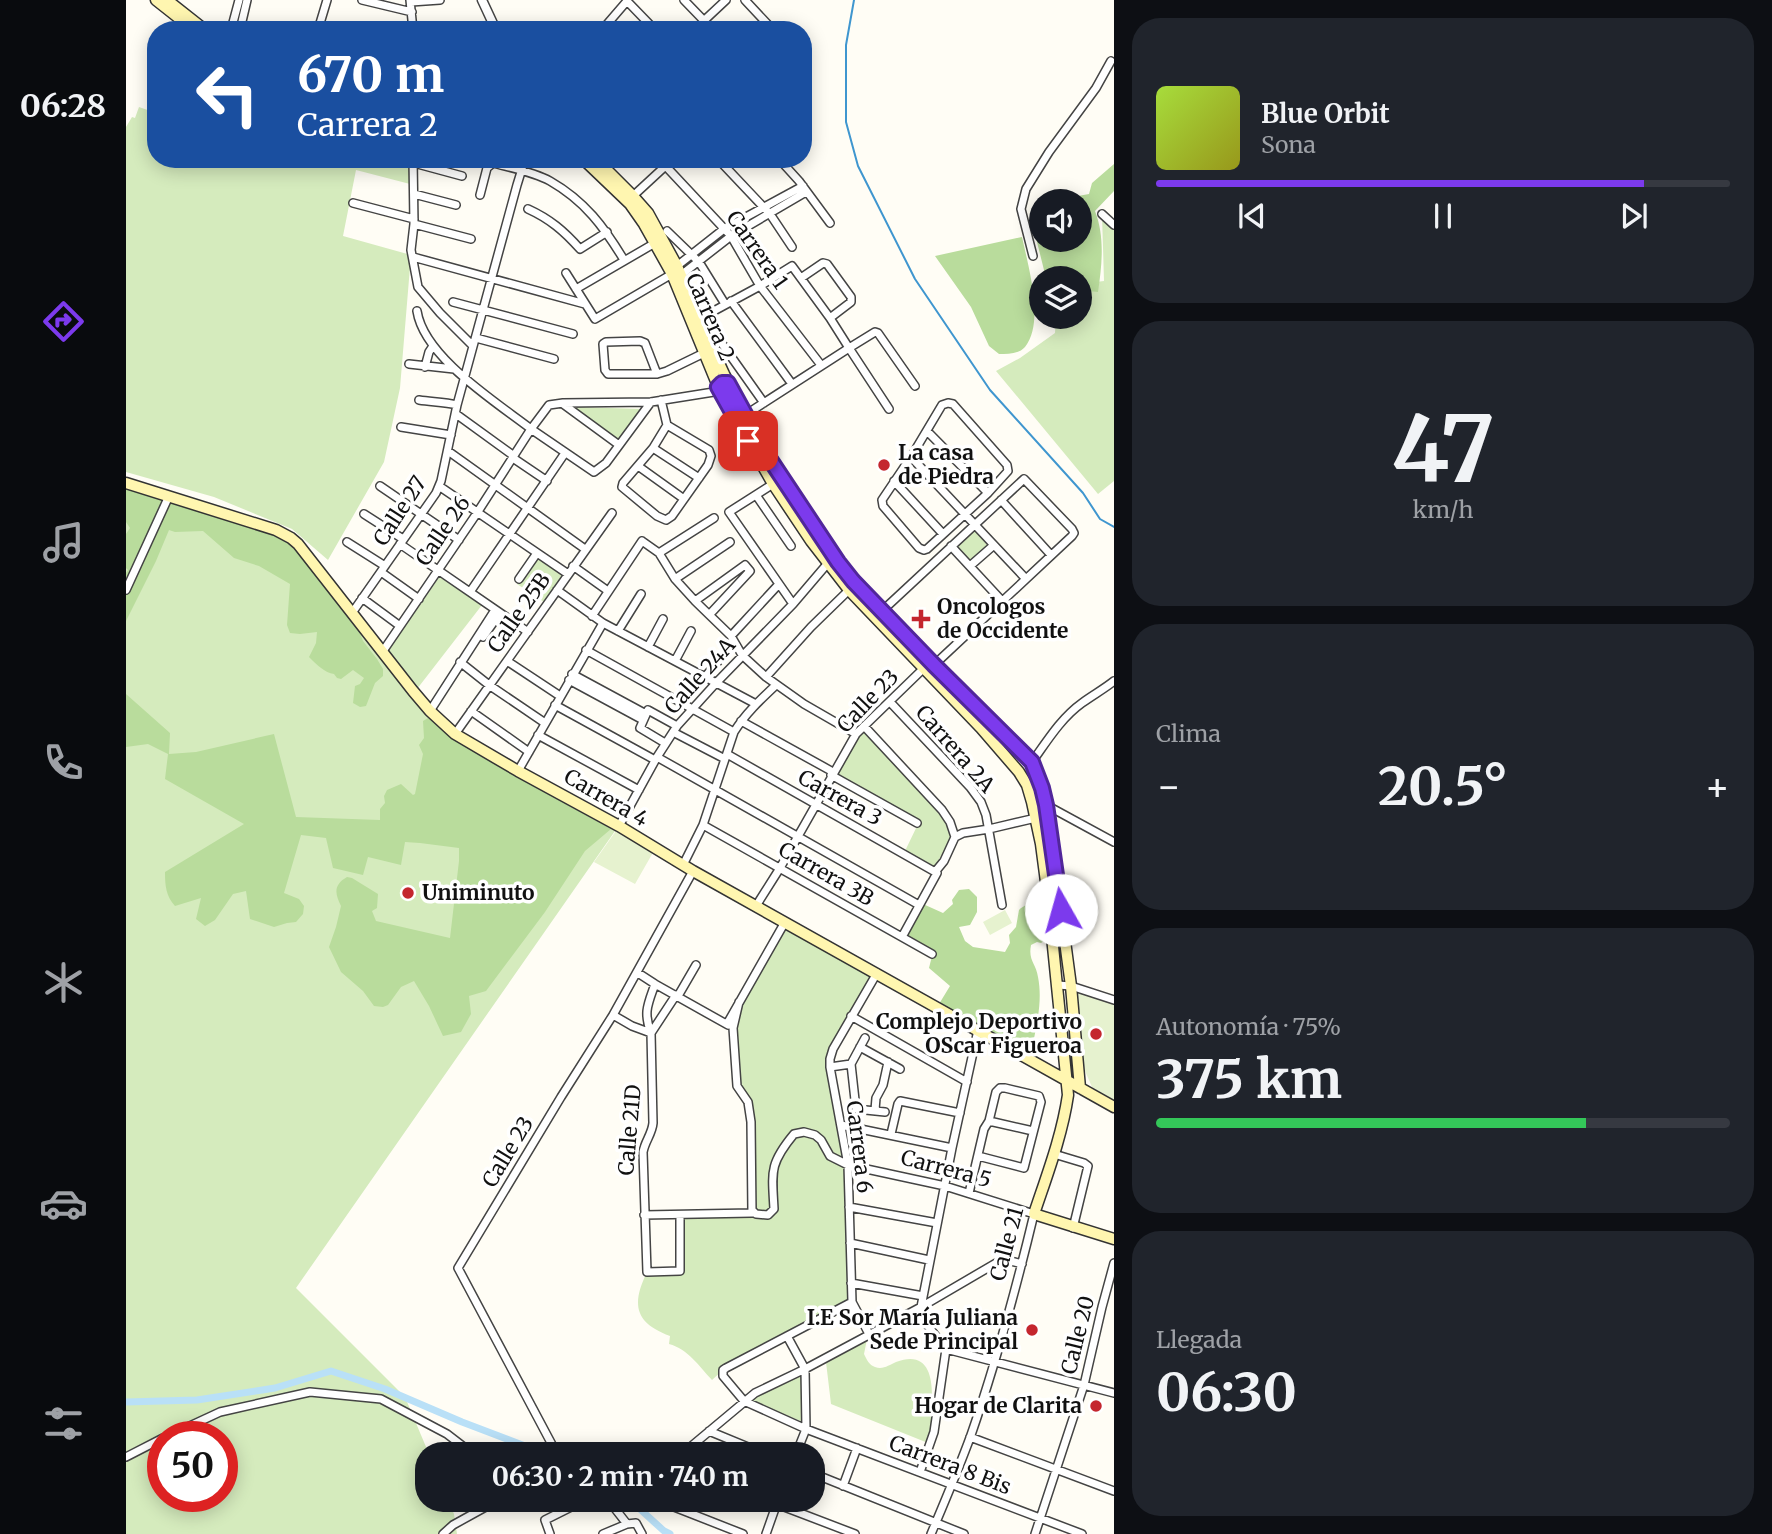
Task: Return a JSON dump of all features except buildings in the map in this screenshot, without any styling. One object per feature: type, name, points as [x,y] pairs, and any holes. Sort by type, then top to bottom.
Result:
[{"type":"main road","points":[[156,0],[183,21]]},
{"type":"main road","points":[[167,0],[194,21]]},
{"type":"main road","name":"Carrera 2","points":[[592,168],[630,204],[677,272],[704,353],[773,484],[811,541],[849,590],[1032,762],[1046,805],[1070,986],[1080,1088]]},
{"type":"main road","name":"Carrera 2","points":[[605,168],[648,213],[701,318],[721,382],[745,415],[769,458],[830,551],[1019,772],[1030,794],[1036,818],[1048,897],[1068,1080]]},
{"type":"main road","name":"Carrera 4","points":[[126,483],[276,530],[291,538],[430,711],[455,734],[1114,1107]]},
{"type":"main road","name":"Calle 21","points":[[1034,1214],[1065,1112],[1068,1080]]},
{"type":"main road","name":"Carrera 5","points":[[1034,1214],[1114,1239]]},
{"type":"street","points":[[233,21],[239,0]]},
{"type":"street","points":[[242,21],[247,0]]},
{"type":"street","points":[[321,21],[327,0]]},
{"type":"street","points":[[362,0],[412,12]]},
{"type":"street","points":[[412,21],[410,1],[440,0]]},
{"type":"street","points":[[482,0],[492,21]]},
{"type":"street","points":[[684,0],[704,20],[726,0]]},
{"type":"street","points":[[745,0],[765,21]]},
{"type":"street","points":[[610,21],[627,1],[646,21]]},
{"type":"street","points":[[1033,256],[1021,209],[1026,189],[1049,152],[1096,88],[1111,61]]},
{"type":"street","points":[[414,168],[411,250],[418,287],[440,313],[475,342],[554,359]]},
{"type":"street","points":[[436,168],[462,176]]},
{"type":"street","points":[[480,195],[487,168]]},
{"type":"street","points":[[513,168],[549,180],[583,205],[607,232],[624,260]]},
{"type":"street","points":[[633,196],[663,168]]},
{"type":"street","name":"Carrera 1","points":[[667,168],[731,236],[760,286],[821,365]]},
{"type":"street","points":[[727,168],[767,210],[792,247]]},
{"type":"street","points":[[787,168],[830,223]]},
{"type":"street","name":"Calle 27","points":[[352,612],[439,486],[521,170]]},
{"type":"street","points":[[677,272],[691,255],[724,229],[805,189]]},
{"type":"street","points":[[414,194],[456,205]]},
{"type":"street","points":[[353,203],[471,239]]},
{"type":"street","points":[[528,209],[547,218],[565,232],[580,249],[607,232]]},
{"type":"street","points":[[566,273],[595,319],[698,262],[767,210]]},
{"type":"street","points":[[1102,214],[1114,225]]},
{"type":"street","points":[[667,231],[698,262],[792,384]]},
{"type":"street","points":[[576,289],[655,243]]},
{"type":"street","points":[[413,257],[584,304]]},
{"type":"street","points":[[801,278],[823,263],[827,264],[851,297],[851,302],[830,318]]},
{"type":"street","points":[[764,403],[701,318],[792,266],[830,318],[888,409]]},
{"type":"street","points":[[453,302],[573,334]]},
{"type":"street","points":[[417,311],[433,346],[455,369],[531,429],[594,472],[606,463],[651,402]]},
{"type":"street","points":[[745,415],[875,332],[915,386]]},
{"type":"street","points":[[657,374],[645,343],[640,341],[603,344],[605,370],[608,374],[657,374],[704,353]]},
{"type":"street","points":[[425,367],[433,346]]},
{"type":"street","points":[[410,364],[455,369]]},
{"type":"street","points":[[563,403],[651,402],[721,382]]},
{"type":"street","points":[[419,400],[439,401],[457,410],[547,481]]},
{"type":"street","points":[[661,400],[667,425],[653,448],[622,487],[657,516],[666,520],[672,516],[699,478],[711,456],[709,450],[667,425]]},
{"type":"street","points":[[948,402],[953,404],[1007,465],[1008,471],[988,494],[924,550],[919,548],[882,503],[911,457],[942,405],[948,402]]},
{"type":"street","points":[[563,403],[619,445]]},
{"type":"street","name":"Calle 26","points":[[383,652],[531,429],[549,405],[563,403]]},
{"type":"street","points":[[401,427],[451,435]]},
{"type":"street","points":[[927,431],[988,494]]},
{"type":"street","points":[[653,448],[699,478]]},
{"type":"street","points":[[448,451],[585,550]]},
{"type":"street","points":[[470,592],[565,453]]},
{"type":"street","points":[[911,457],[1026,579]]},
{"type":"street","points":[[638,466],[684,499]]},
{"type":"street","name":"Calle 23","points":[[756,906],[856,734],[1072,536],[1072,530],[1024,479],[1001,500]]},
{"type":"street","points":[[894,481],[943,534]]},
{"type":"street","points":[[773,484],[729,512],[793,604]]},
{"type":"street","points":[[380,486],[459,540]]},
{"type":"street","points":[[439,486],[568,574]]},
{"type":"street","points":[[756,495],[791,546]]},
{"type":"street","points":[[126,590],[169,496]]},
{"type":"street","points":[[882,611],[1001,500],[1051,555]]},
{"type":"street","name":"Calle 25B","points":[[455,734],[612,513]]},
{"type":"street","points":[[364,514],[438,571],[528,632]]},
{"type":"street","points":[[659,553],[714,518]]},
{"type":"street","points":[[592,616],[642,541],[659,553],[676,579],[766,677],[804,704],[856,734]]},
{"type":"street","points":[[348,542],[419,599]]},
{"type":"street","points":[[676,579],[730,542]]},
{"type":"street","points":[[970,566],[994,545]]},
{"type":"street","points":[[951,546],[1002,601]]},
{"type":"street","points":[[519,579],[537,553]]},
{"type":"street","name":"Calle 24A","points":[[619,826],[675,729],[828,563]]},
{"type":"street","points":[[695,601],[745,565],[750,570],[710,614]]},
{"type":"street","points":[[573,566],[608,592]]},
{"type":"street","points":[[705,677],[732,639],[779,584]]},
{"type":"street","points":[[557,590],[603,623],[756,704]]},
{"type":"street","points":[[766,677],[849,590]]},
{"type":"street","points":[[618,631],[641,594]]},
{"type":"street","points":[[362,598],[400,626]]},
{"type":"street","points":[[430,711],[498,612]]},
{"type":"street","points":[[648,647],[663,619]]},
{"type":"street","points":[[518,771],[603,623]]},
{"type":"street","points":[[675,661],[691,631]]},
{"type":"street","points":[[586,650],[734,732]]},
{"type":"street","points":[[507,661],[560,696]]},
{"type":"street","points":[[462,664],[545,723]]},
{"type":"street","points":[[571,677],[645,717],[640,728],[665,743]]},
{"type":"street","points":[[1032,762],[1064,719],[1114,681]]},
{"type":"street","points":[[683,865],[703,825],[734,732],[756,704],[776,685]]},
{"type":"street","name":"Carrera 2A","points":[[890,702],[970,787],[984,807],[1002,905]]},
{"type":"street","points":[[555,705],[716,789],[919,905]]},
{"type":"street","name":"Carrera 3","points":[[645,717],[648,710],[675,729],[936,872]]},
{"type":"street","points":[[471,711],[528,752]]},
{"type":"street","points":[[741,721],[917,823]]},
{"type":"street","points":[[864,726],[942,810],[956,837]]},
{"type":"street","points":[[538,735],[639,790]]},
{"type":"street","points":[[1046,805],[1114,842]]},
{"type":"street","points":[[902,937],[956,837],[963,833],[1036,818]]},
{"type":"street","name":"Carrera 3B","points":[[703,825],[932,954]]},
{"type":"street","name":"Calle 23","points":[[551,1442],[458,1268],[638,973],[693,871]]},
{"type":"street","points":[[752,1212],[751,1122],[748,1102],[737,1086],[730,1026],[739,1002],[785,922]]},
{"type":"street","points":[[613,1015],[651,1033],[696,965]]},
{"type":"street","points":[[638,973],[730,1026]]},
{"type":"street","name":"Carrera 6","points":[[869,1334],[852,1302],[848,1166],[830,1059],[851,1016],[877,973]]},
{"type":"street","name":"Calle 21D","points":[[655,985],[646,1007],[651,1033],[653,1123],[652,1134],[643,1152],[647,1272],[680,1271],[680,1215]]},
{"type":"street","points":[[1058,985],[1070,986],[1114,1000]]},
{"type":"street","points":[[851,1016],[967,1082]]},
{"type":"street","points":[[978,1030],[921,1307],[928,1326],[946,1349],[1114,1393]]},
{"type":"street","points":[[865,1038],[851,1064],[856,1108],[885,1112]]},
{"type":"street","points":[[860,1047],[900,1069]]},
{"type":"street","points":[[875,1110],[876,1098],[883,1085],[888,1062]]},
{"type":"street","points":[[830,1067],[851,1064]]},
{"type":"street","points":[[970,1193],[978,1156],[984,1129],[989,1121],[996,1092],[1000,1088],[1039,1096],[1041,1102],[1024,1168],[978,1156]]},
{"type":"street","points":[[891,1134],[900,1101],[960,1113]]},
{"type":"street","points":[[989,1121],[1034,1131]]},
{"type":"street","points":[[841,1125],[952,1148]]},
{"type":"street","points":[[644,1215],[752,1212],[768,1214],[774,1209],[772,1170],[781,1149],[794,1134],[804,1132],[815,1135],[830,1156],[848,1166]]},
{"type":"street","points":[[1054,1154],[1088,1166],[1073,1228]]},
{"type":"street","name":"Carrera 5","points":[[848,1166],[944,1186],[1034,1214]]},
{"type":"street","points":[[849,1207],[937,1223]]},
{"type":"street","name":"Calle 21","points":[[931,1534],[970,1437],[995,1361],[1034,1214]]},
{"type":"street","points":[[850,1243],[929,1260]]},
{"type":"street","points":[[696,1442],[755,1393],[921,1307],[1003,1259],[1022,1264]]},
{"type":"street","name":"Calle 20","points":[[1035,1534],[1084,1385],[1114,1264]]},
{"type":"street","points":[[851,1283],[923,1296]]},
{"type":"street","points":[[744,1401],[723,1376],[723,1370],[852,1302]]},
{"type":"street","points":[[787,1336],[805,1369],[806,1429],[801,1442]]},
{"type":"street","points":[[920,1472],[934,1432],[946,1349]]},
{"type":"street","points":[[201,1421],[220,1412],[310,1392],[381,1399],[457,1442]]},
{"type":"street","name":"Carrera 8 Bis","points":[[744,1401],[806,1429],[1082,1534]]},
{"type":"street","points":[[709,1431],[736,1442]]},
{"type":"street","points":[[970,1437],[1114,1492]]},
{"type":"street","points":[[126,1457],[147,1446]]},
{"type":"street","points":[[843,1486],[856,1448]]},
{"type":"street","points":[[825,1478],[964,1534]]},
{"type":"street","points":[[443,1534],[477,1512]]},
{"type":"street","points":[[550,1534],[545,1520],[562,1512]]},
{"type":"street","points":[[618,1512],[627,1524]]},
{"type":"street","points":[[687,1512],[743,1534]]},
{"type":"street","points":[[766,1534],[774,1512]]},
{"type":"street","points":[[802,1512],[855,1534]]},
{"type":"street","points":[[603,1534],[636,1523],[642,1534]]},
{"type":"green space","points":[[139,107],[147,110],[147,168],[409,168],[410,184],[356,170],[343,236],[411,255],[400,388],[384,462],[328,560],[292,529],[214,497],[126,472],[126,127],[132,117],[135,118]]},
{"type":"green space","points":[[1114,164],[1114,191],[1095,211],[1101,241],[1098,292],[1092,291],[1092,266],[1043,266],[1040,252],[1092,252],[1092,183]]},
{"type":"green space","points":[[1102,214],[1114,225],[1114,481],[1098,494],[996,371],[1020,358],[1055,333],[1055,329],[1092,329],[1092,282],[1104,281]]},
{"type":"green space","points":[[1022,237],[1029,269],[1029,329],[1033,329],[1023,349],[999,354],[989,346],[971,307],[935,256]]},
{"type":"green space","points":[[577,407],[642,409],[620,442],[576,410]]},
{"type":"green space","points":[[126,483],[219,512],[298,544],[352,613],[363,641],[383,669],[383,676],[375,683],[366,706],[360,707],[353,703],[355,686],[364,678],[353,670],[341,679],[337,678],[309,657],[316,643],[317,632],[290,633],[287,625],[290,584],[259,566],[234,558],[203,531],[169,530],[126,621],[126,534],[130,528],[126,522]]},
{"type":"green space","points":[[126,484],[298,544],[413,691],[455,734],[615,831],[296,1288],[405,1397],[424,1442],[415,1442],[415,1512],[453,1512],[457,1534],[126,1534]]},
{"type":"green space","points":[[975,528],[993,546],[971,565],[955,546]]},
{"type":"green space","points":[[538,555],[565,574],[544,602],[517,584]]},
{"type":"green space","points":[[440,576],[482,605],[417,689],[388,651]]},
{"type":"green space","points":[[126,694],[170,733],[169,754],[196,752],[274,734],[296,817],[380,820],[380,809],[385,803],[387,790],[401,784],[415,794],[423,754],[419,745],[424,738],[423,721],[428,718],[501,768],[611,829],[585,851],[545,912],[486,991],[469,996],[471,1014],[461,1032],[443,1036],[414,981],[401,987],[388,1005],[374,1006],[363,991],[341,972],[329,947],[341,906],[337,887],[347,877],[378,894],[377,908],[372,911],[376,921],[450,938],[459,848],[405,842],[401,865],[368,857],[363,875],[333,868],[326,838],[301,835],[284,893],[299,899],[304,906],[303,914],[296,922],[274,927],[250,919],[246,891],[233,894],[215,920],[205,926],[196,919],[201,898],[175,906],[167,890],[165,872],[244,824],[165,779],[168,754],[148,744],[126,747]]},
{"type":"green space","points":[[863,731],[931,801],[946,821],[952,837],[934,868],[905,851],[919,822],[835,774],[853,742]]},
{"type":"green space","points":[[618,828],[655,849],[635,884],[594,862]]},
{"type":"green space","points":[[969,889],[977,897],[977,912],[970,925],[959,927],[965,941],[973,947],[1005,952],[1010,943],[1009,935],[1016,927],[1019,910],[1038,903],[1044,904],[1046,909],[1045,940],[1031,945],[1030,950],[1040,996],[1031,1053],[939,1004],[950,986],[929,968],[933,952],[904,935],[923,904],[943,913],[953,904],[952,900],[959,890]]},
{"type":"green space","points":[[1005,910],[1012,923],[990,935],[983,922]]},
{"type":"green space","points":[[785,922],[877,973],[830,1059],[848,1165],[852,1302],[723,1370],[712,1380],[688,1354],[669,1344],[670,1336],[658,1331],[643,1319],[639,1312],[639,1294],[647,1272],[680,1271],[680,1215],[752,1213],[748,1102],[741,1093],[733,1028],[739,1002]]},
{"type":"green space","name":"Complejo Deportivo OScar Figueroa","points":[[1074,991],[1114,1004],[1114,1103],[1092,1087],[1082,1064]]},
{"type":"green space","points":[[867,1339],[864,1354],[873,1366],[883,1368],[906,1359],[914,1359],[925,1366],[932,1395],[936,1399],[928,1443],[831,1404],[826,1362]]},
{"type":"green space","points":[[803,1372],[803,1422],[749,1400]]},
{"type":"waterway","points":[[854,0],[846,45],[846,122],[858,166],[915,279],[990,390],[1083,493],[1100,519],[1114,527]]},
{"type":"waterway","points":[[126,1402],[197,1400],[275,1388],[331,1371],[385,1389],[514,1442]]},
{"type":"waterway","points":[[643,1512],[670,1534]]},
{"type":"place","name":"La casa de Piedra","points":[[884,465]]},
{"type":"place","name":"Oncologos de Occidente","points":[[921,619]]},
{"type":"place","name":"Uniminuto","points":[[408,893]]},
{"type":"place","name":"Complejo Deportivo OScar Figueroa","points":[[1096,1034]]},
{"type":"place","name":"I.E Sor María Juliana Sede Principal","points":[[1032,1330]]},
{"type":"place","name":"Hogar de Clarita","points":[[1096,1406]]},
{"type":"route","points":[[748,441],[718,387],[722,383],[728,383],[769,458],[853,581],[1032,762],[1046,805],[1061,910]]}]
